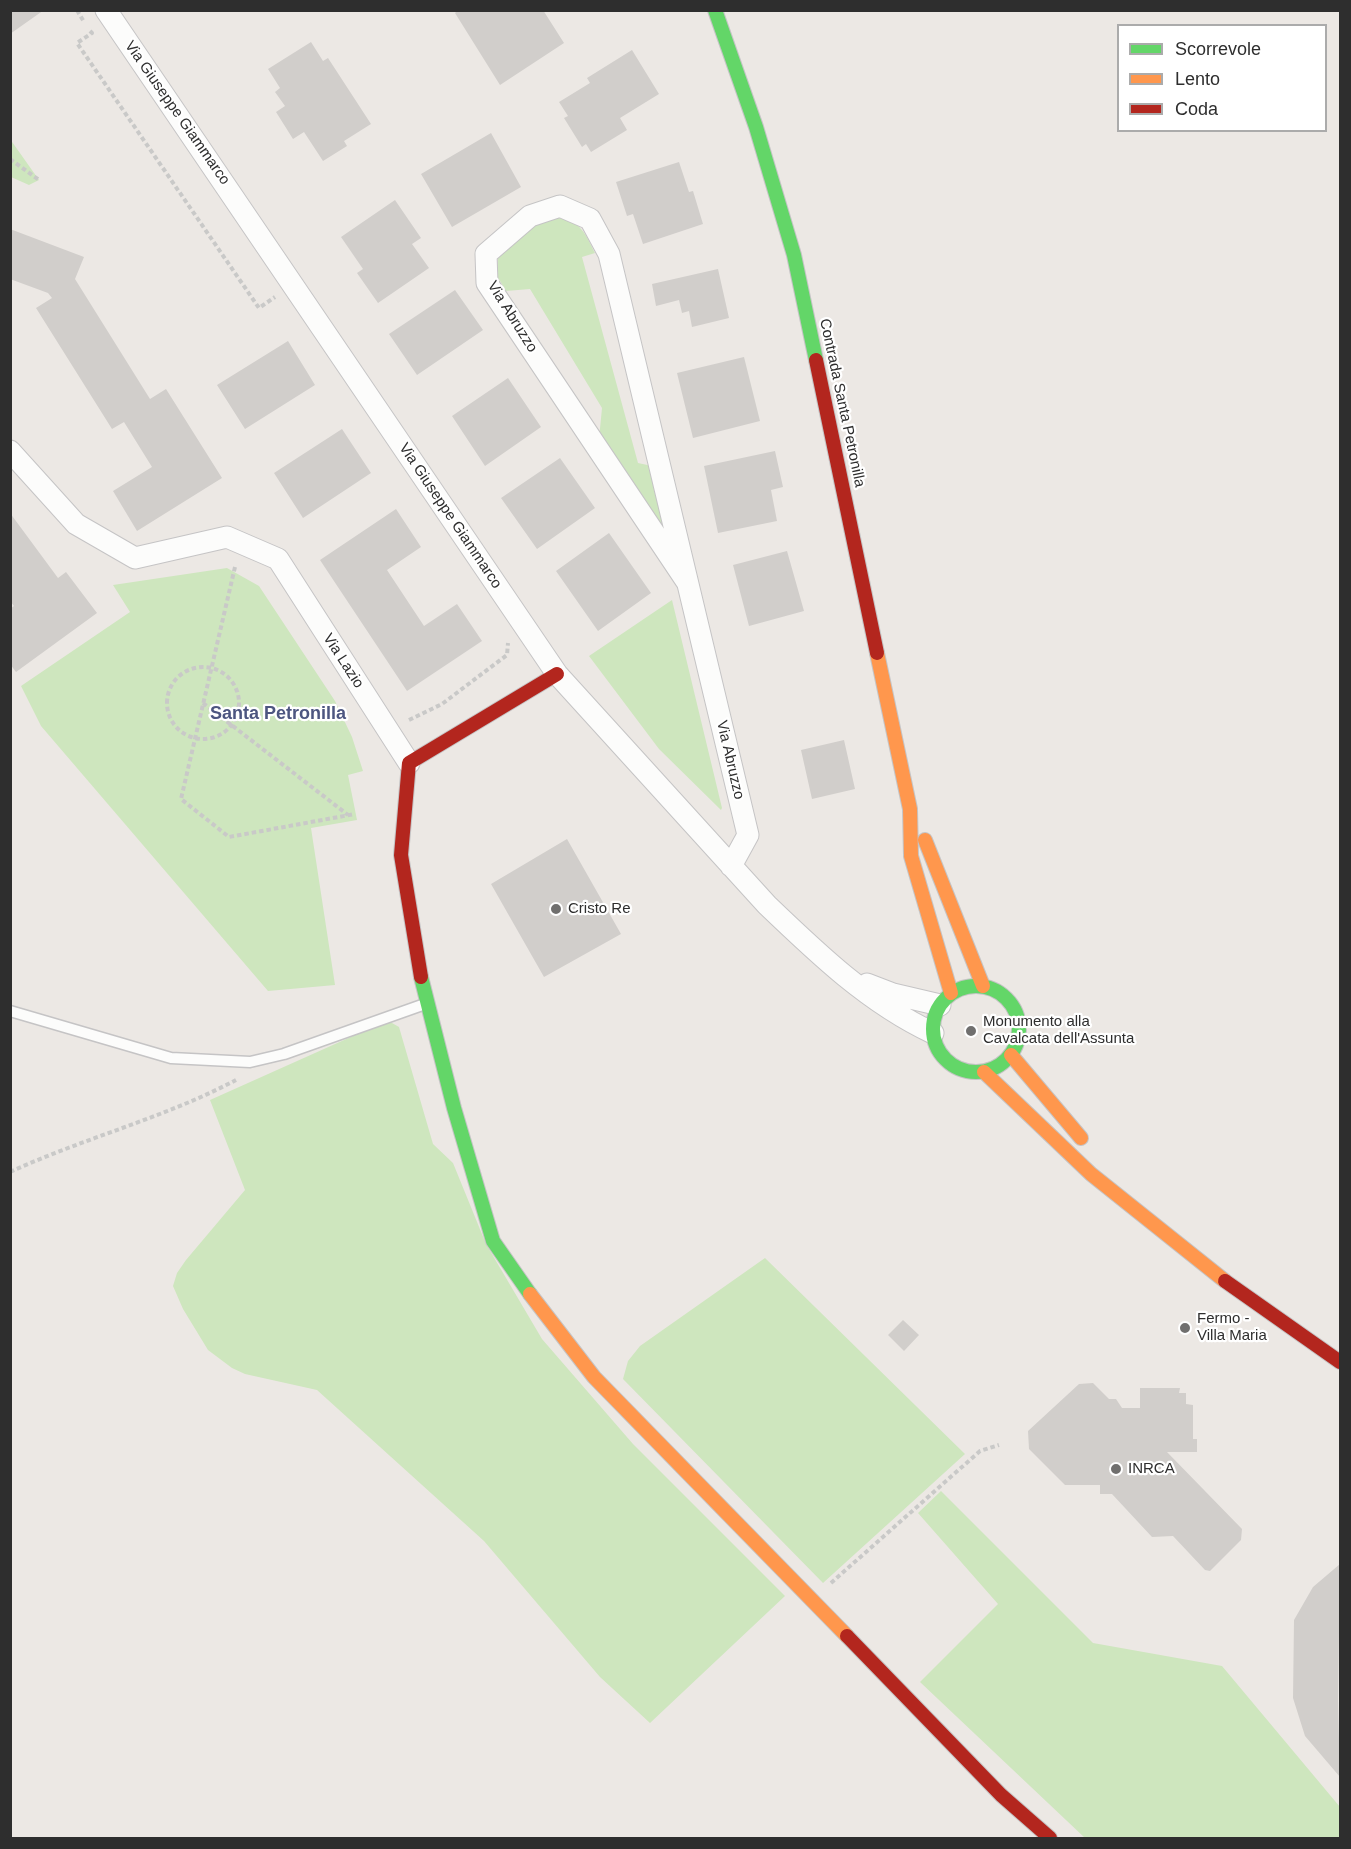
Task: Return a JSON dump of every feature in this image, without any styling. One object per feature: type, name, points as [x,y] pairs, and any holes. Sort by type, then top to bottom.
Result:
[{"type":"main road","name":"Contrada Santa Petronilla","points":[[715,10],[756,127],[794,255],[910,809],[911,856],[946,999]]},
{"type":"main road","points":[[557,674],[409,763],[401,855],[417,958],[454,1108],[494,1241],[541,1311],[594,1377],[1001,1795],[1050,1839]]},
{"type":"main road","name":"Contrada Santa Petronilla","points":[[910,809],[933,855],[983,986]]},
{"type":"main road","points":[[983,986],[999,992],[1011,1004],[1019,1022],[1018,1040],[1011,1055],[1001,1065],[984,1072],[958,1068],[940,1053],[933,1033],[934,1018],[946,999],[966,987],[983,986]]},
{"type":"main road","points":[[1011,1055],[1096,1156],[1122,1196]]},
{"type":"main road","points":[[984,1072],[1091,1174],[1122,1196],[1219,1276],[1341,1362]]},
{"type":"street","name":"Via Giuseppe Giammarco","points":[[106,10],[557,674],[731,866],[792,929],[864,993],[933,1033]]},
{"type":"street","name":"Via Abruzzo","points":[[687,582],[487,283],[486,254],[530,216],[560,206],[590,219],[609,254],[748,835],[731,866]]},
{"type":"street","name":"Via Lazio","points":[[10,451],[76,524],[135,558],[227,537],[278,559],[409,763]]},
{"type":"street","points":[[847,977],[893,994],[946,999]]},
{"type":"lane","points":[[10,1011],[171,1058],[250,1062],[284,1054],[428,1003]]},
{"type":"path","points":[[76,10],[92,33],[77,44],[259,308],[276,297],[282,306]]},
{"type":"path","points":[[10,159],[39,180]]},
{"type":"path","points":[[235,567],[180,800],[229,837],[355,814]]},
{"type":"path","points":[[399,717],[406,721],[416,719],[451,697],[507,656],[507,638]]},
{"type":"path","points":[[199,667],[211,668],[222,672],[237,691],[238,714],[232,725],[215,737],[195,738],[183,734],[174,725],[168,714],[167,701],[170,689],[177,678],[199,667]]},
{"type":"path","points":[[203,703],[349,815]]},
{"type":"path","points":[[10,1172],[50,1154],[209,1094],[237,1079]]},
{"type":"path","points":[[828,1586],[980,1451],[999,1445]]},
{"type":"green space","points":[[10,139],[39,180],[29,185],[11,177]]},
{"type":"green space","points":[[557,218],[577,225],[585,234],[595,253],[582,257],[638,463],[652,466],[673,546],[599,439],[602,408],[530,289],[506,291],[497,276],[498,255],[527,227]]},
{"type":"green space","points":[[227,568],[259,586],[335,701],[352,737],[363,771],[348,775],[357,820],[311,828],[335,985],[268,991],[41,726],[21,686],[130,612],[113,585]]},
{"type":"green space","points":[[672,600],[721,810],[659,749],[589,656]]},
{"type":"green space","points":[[382,1023],[392,1023],[399,1027],[433,1144],[453,1163],[486,1244],[542,1339],[633,1444],[785,1596],[650,1723],[600,1677],[484,1541],[317,1390],[245,1374],[232,1368],[208,1350],[183,1309],[173,1286],[177,1273],[186,1260],[245,1190],[210,1100]]},
{"type":"green space","points":[[765,1258],[965,1454],[823,1583],[623,1379],[628,1361],[640,1346]]},
{"type":"green space","points":[[941,1491],[1093,1643],[1222,1666],[1340,1807],[1340,1838],[1085,1838],[920,1682],[998,1604],[918,1513]]},
{"type":"building","points":[[10,10],[44,10],[10,34]]},
{"type":"building","points":[[458,10],[543,10],[564,43],[500,85],[455,13]]},
{"type":"building","points":[[311,42],[323,61],[328,58],[371,124],[344,141],[347,146],[323,161],[304,132],[293,139],[276,112],[285,106],[275,92],[280,88],[268,69]]},
{"type":"building","points":[[632,50],[659,94],[620,118],[627,130],[591,152],[586,144],[582,147],[564,118],[568,116],[559,102],[590,83],[587,78]]},
{"type":"building","points":[[491,133],[521,187],[452,227],[421,174]]},
{"type":"building","points":[[679,162],[689,192],[693,191],[703,224],[643,244],[633,214],[627,216],[616,182]]},
{"type":"building","points":[[395,200],[421,238],[412,244],[429,268],[378,303],[357,273],[363,269],[341,237]]},
{"type":"building","points":[[10,229],[84,257],[75,279],[150,399],[166,389],[222,478],[137,531],[113,491],[152,467],[124,422],[112,429],[36,308],[52,298],[48,293],[10,279]]},
{"type":"building","points":[[718,269],[729,318],[692,327],[689,311],[682,313],[679,300],[656,306],[652,284]]},
{"type":"building","points":[[455,290],[483,330],[417,375],[389,334]]},
{"type":"building","points":[[288,341],[315,385],[245,429],[217,385]]},
{"type":"building","points":[[744,357],[760,421],[693,438],[677,373]]},
{"type":"building","points":[[508,378],[541,427],[485,466],[452,416]]},
{"type":"building","points":[[342,429],[371,473],[303,518],[274,473]]},
{"type":"building","points":[[775,451],[783,487],[771,490],[777,521],[718,533],[704,466]]},
{"type":"building","points":[[560,458],[595,508],[537,549],[501,498]]},
{"type":"building","points":[[396,509],[421,547],[387,570],[424,626],[457,604],[482,641],[407,691],[320,560]]},
{"type":"building","points":[[10,513],[58,578],[66,572],[97,613],[16,672],[10,664],[10,609],[14,606],[10,601]]},
{"type":"building","points":[[609,533],[651,593],[598,631],[556,571]]},
{"type":"building","points":[[787,551],[804,611],[749,626],[733,565]]},
{"type":"building","points":[[844,740],[855,789],[812,799],[801,750]]},
{"type":"building","name":"Cristo Re","points":[[567,839],[621,934],[544,977],[491,884]]},
{"type":"building","points":[[903,1320],[919,1335],[904,1351],[888,1335]]},
{"type":"building","name":"INRCA","points":[[1093,1383],[1109,1399],[1116,1399],[1122,1408],[1140,1408],[1140,1388],[1180,1388],[1179,1393],[1186,1393],[1186,1404],[1193,1405],[1193,1439],[1197,1439],[1197,1452],[1167,1452],[1242,1529],[1241,1540],[1210,1571],[1205,1570],[1173,1536],[1152,1537],[1112,1494],[1100,1494],[1100,1485],[1065,1485],[1029,1449],[1028,1431],[1079,1384]]},
{"type":"building","points":[[1340,1564],[1338,1701],[1340,1777],[1305,1736],[1293,1698],[1294,1620],[1313,1587]]},
{"type":"traffic: fast","points":[[715,10],[756,127],[794,255],[816,360]]},
{"type":"traffic: fast","points":[[421,977],[454,1108],[493,1241],[530,1294]]},
{"type":"traffic: fast","points":[[976,986],[1000,993],[1012,1005],[1019,1029],[1012,1053],[1000,1065],[976,1072],[952,1065],[940,1053],[933,1029],[940,1005],[952,993],[976,986]]},
{"type":"traffic: slow","points":[[877,653],[910,809],[911,856],[951,993]]},
{"type":"traffic: slow","points":[[925,840],[983,986]]},
{"type":"traffic: slow","points":[[1011,1055],[1081,1138]]},
{"type":"traffic: slow","points":[[984,1072],[1091,1174],[1225,1281]]},
{"type":"traffic: slow","points":[[530,1294],[594,1377],[847,1636]]},
{"type":"traffic: jam","points":[[816,360],[877,653]]},
{"type":"traffic: jam","points":[[421,977],[401,855],[409,763],[557,674]]},
{"type":"traffic: jam","points":[[1225,1281],[1340,1362]]},
{"type":"traffic: jam","points":[[847,1636],[1001,1795],[1050,1838]]},
{"type":"place","name":"Cristo Re","points":[[556,909]]},
{"type":"place","name":"Monumento alla Cavalcata dell'Assunta","points":[[971,1031]]},
{"type":"place","name":"Fermo - Villa Maria","points":[[1185,1328]]},
{"type":"place","name":"INRCA","points":[[1116,1469]]},
{"type":"district","name":"Santa Petronilla","points":[[278,714]]}]
